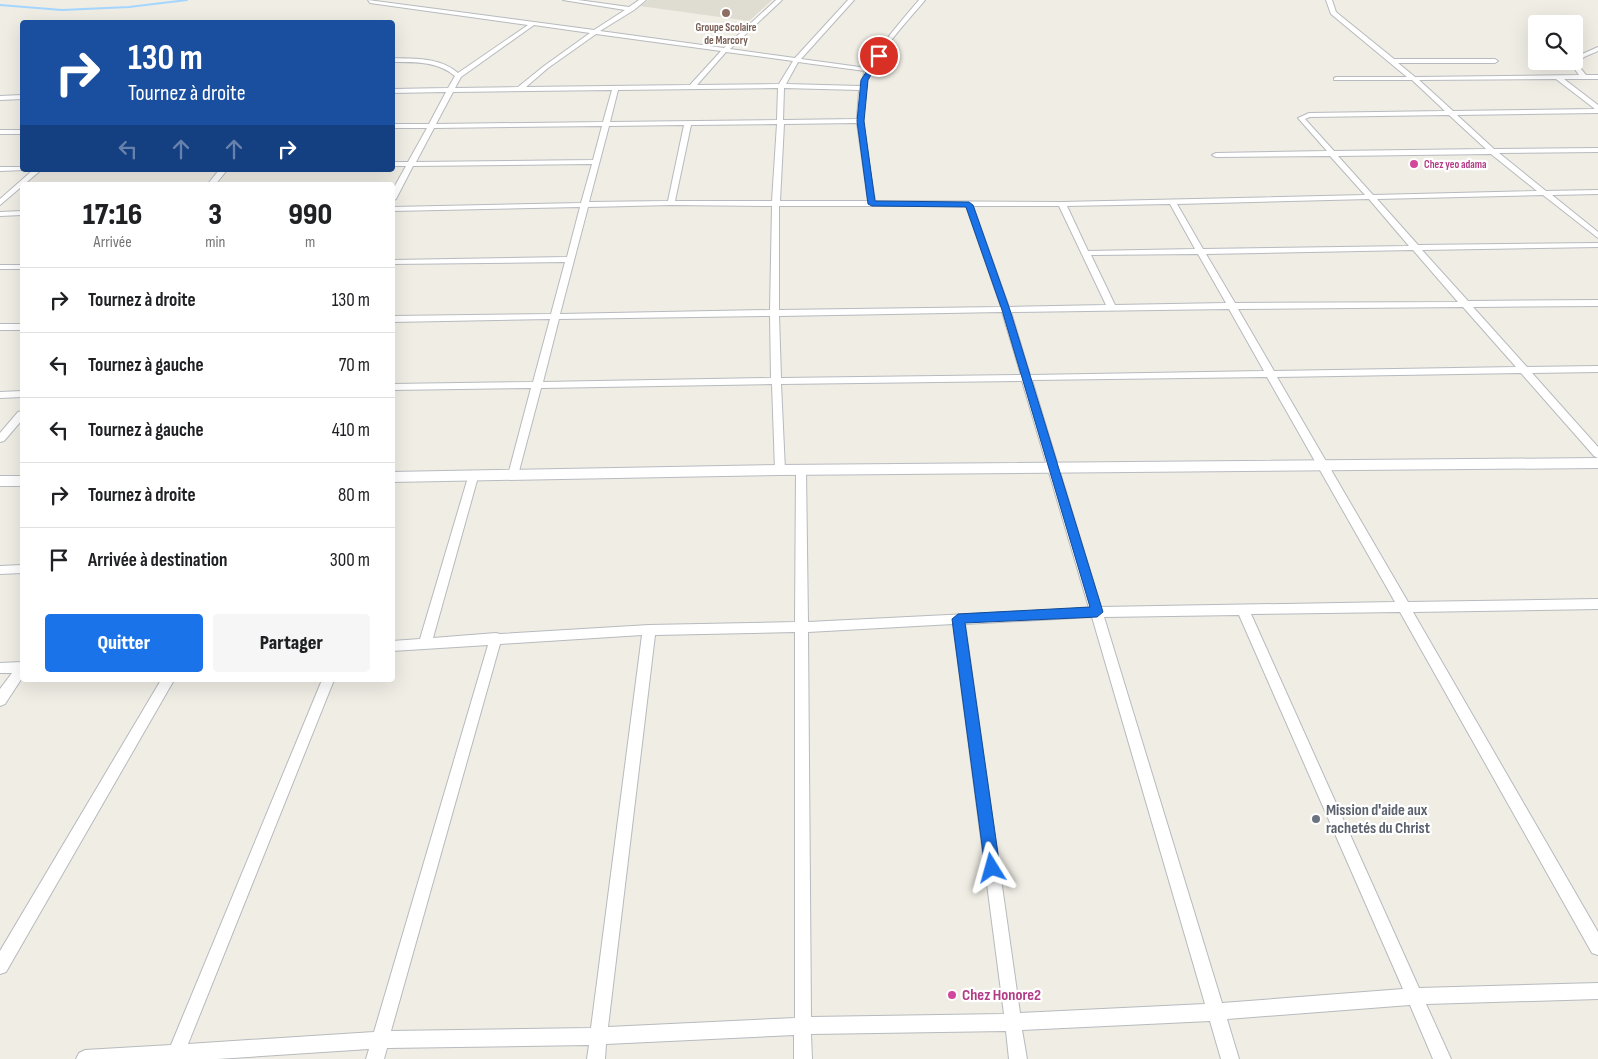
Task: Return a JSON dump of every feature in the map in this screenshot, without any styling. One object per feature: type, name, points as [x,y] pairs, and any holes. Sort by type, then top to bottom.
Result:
[{"type":"street","points":[[566,0],[632,8]]},
{"type":"street","points":[[519,90],[596,31],[644,0]]},
{"type":"street","points":[[692,87],[725,50],[779,0]]},
{"type":"street","points":[[780,470],[776,381],[774,203],[781,122],[781,86],[797,60],[851,0]]},
{"type":"street","points":[[872,204],[861,121],[863,88],[870,70],[922,0]]},
{"type":"street","points":[[1329,0],[1333,13],[1413,78],[1492,150],[1598,236]]},
{"type":"street","points":[[370,1],[870,70]]},
{"type":"street","points":[[395,193],[458,76],[534,23]]},
{"type":"street","points":[[1584,77],[1574,64],[1582,56],[1598,49]]},
{"type":"street","points":[[395,60],[434,62],[451,68],[458,76]]},
{"type":"street","points":[[1393,61],[1495,60]]},
{"type":"street","points":[[1557,77],[1598,110]]},
{"type":"street","points":[[1336,79],[1598,77]]},
{"type":"street","points":[[395,91],[614,90],[781,86],[863,88]]},
{"type":"street","points":[[513,475],[557,316],[614,90]]},
{"type":"street","points":[[0,98],[20,98]]},
{"type":"street","points":[[1598,110],[1309,116],[1301,118],[1465,306],[1598,454]]},
{"type":"street","points":[[395,126],[605,122],[861,121]]},
{"type":"street","points":[[671,203],[688,122]]},
{"type":"street","points":[[0,132],[20,132]]},
{"type":"street","points":[[1216,155],[1598,150]]},
{"type":"street","points":[[395,164],[595,162]]},
{"type":"street","points":[[0,169],[20,169]]},
{"type":"street","points":[[24,182],[36,172]]},
{"type":"street","points":[[213,182],[221,172]]},
{"type":"street","points":[[0,203],[20,186]]},
{"type":"street","points":[[395,209],[671,203],[969,205],[1172,203],[1598,192]]},
{"type":"street","points":[[1172,203],[1598,947]]},
{"type":"street","points":[[1062,204],[1112,309]]},
{"type":"street","points":[[969,205],[1006,310],[1230,1059]]},
{"type":"street","points":[[0,214],[20,213]]},
{"type":"street","points":[[1086,253],[1598,245]]},
{"type":"street","points":[[395,262],[571,259]]},
{"type":"street","points":[[0,267],[20,267]]},
{"type":"street","points":[[395,320],[1230,306],[1465,306],[1598,303]]},
{"type":"street","points":[[0,327],[20,327]]},
{"type":"street","points":[[395,388],[1598,369]]},
{"type":"street","points":[[0,395],[20,394]]},
{"type":"street","points":[[0,439],[20,416]]},
{"type":"street","points":[[395,477],[780,470],[1598,463]]},
{"type":"street","points":[[801,471],[803,1059]]},
{"type":"street","points":[[425,643],[473,477]]},
{"type":"street","points":[[0,481],[20,481]]},
{"type":"street","points":[[0,570],[20,569]]},
{"type":"street","points":[[395,646],[649,630],[802,627],[1097,612],[1598,604]]},
{"type":"street","points":[[1243,610],[1416,996],[1442,1059]]},
{"type":"street","points":[[958,619],[1018,1059]]},
{"type":"street","points":[[596,1059],[649,630]]},
{"type":"street","points":[[375,1059],[496,638]]},
{"type":"street","points":[[0,668],[20,668]]},
{"type":"street","points":[[0,700],[20,671]]},
{"type":"street","points":[[0,966],[167,682]]},
{"type":"street","points":[[175,1056],[327,682]]},
{"type":"street","points":[[85,1059],[175,1056],[380,1040],[599,1036],[803,1026],[1014,1022],[1216,1012],[1416,996],[1598,991]]},
{"type":"shaded area","name":"Groupe Scolaire de Marcory","points":[[649,0],[772,0],[749,21],[640,6]]},
{"type":"waterway","points":[[0,5],[62,10],[129,7],[187,0]]},
{"type":"place","name":"Groupe Scolaire de Marcory","points":[[726,13]]},
{"type":"place","name":"Chez yeo adama","points":[[1414,164]]},
{"type":"place","name":"Mission d'aide aux rachetés du Christ","points":[[1316,819]]},
{"type":"place","name":"Chez Honore2","points":[[952,995]]},
{"type":"route","points":[[879,56],[864,80],[861,121],[872,204],[969,205],[1006,310],[1097,612],[958,619],[992,868]]}]
